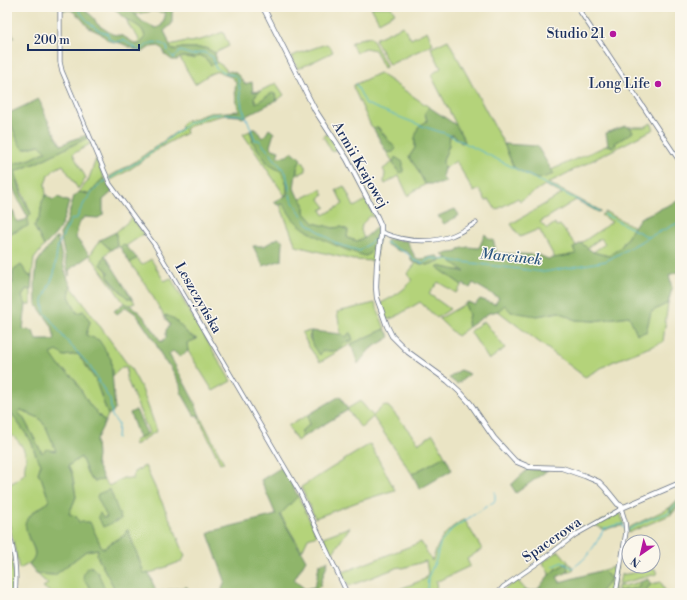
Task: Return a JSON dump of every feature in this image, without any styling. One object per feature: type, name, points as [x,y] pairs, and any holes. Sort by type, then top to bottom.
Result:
[{"type":"street","name":"Armii Krajowej","points":[[263,7],[315,110],[346,159],[374,208],[381,226],[376,279],[377,298],[387,326],[397,342],[462,393],[501,446],[515,461],[529,466],[562,468],[599,482],[621,508]]},
{"type":"street","points":[[578,7],[680,162]]},
{"type":"street","name":"Leszczyńska","points":[[60,9],[60,62],[62,71],[109,182],[154,244],[300,492],[347,593]]},
{"type":"street","points":[[381,232],[398,238],[426,240],[452,236],[476,223]]},
{"type":"street","points":[[616,593],[626,532],[625,521],[621,508],[632,505],[680,483]]},
{"type":"street","name":"Spacerowa","points":[[498,593],[503,587],[575,535],[621,508]]},
{"type":"street","points":[[7,524],[15,561],[17,581],[15,593]]},
{"type":"green space","points":[[62,7],[82,7],[94,18],[97,24],[112,34],[123,36],[136,44],[140,44],[145,38],[143,31],[125,19],[112,7],[127,7],[143,22],[156,28],[161,26],[163,22],[166,9],[165,7],[176,7],[172,12],[172,24],[164,31],[171,49],[206,48],[215,53],[217,62],[211,65],[200,55],[195,58],[181,57],[178,60],[172,60],[164,54],[164,51],[159,46],[150,47],[143,52],[121,43],[109,41],[100,33],[89,28],[80,17],[71,10],[63,10]]},
{"type":"green space","points":[[127,7],[165,7],[166,9],[165,13],[153,11],[135,14]]},
{"type":"green space","points":[[371,7],[391,7],[395,13],[379,22]]},
{"type":"green space","points":[[127,20],[136,25],[143,32],[145,38],[140,44],[136,44],[139,41],[138,38],[129,26]]},
{"type":"green space","points":[[7,22],[14,37],[7,41]]},
{"type":"green space","points":[[403,26],[411,39],[427,31],[433,44],[389,65],[375,39]]},
{"type":"green space","points":[[223,32],[229,46],[215,53],[206,48],[171,49],[170,45],[208,38]]},
{"type":"green space","points":[[371,37],[386,65],[384,68],[375,50],[365,48],[356,53],[351,43],[359,39]]},
{"type":"green space","points":[[448,40],[504,144],[514,168],[554,173],[551,170],[608,145],[613,147],[616,145],[615,143],[633,132],[630,127],[645,127],[651,123],[654,129],[548,183],[601,211],[598,212],[576,200],[540,222],[547,229],[555,223],[556,226],[560,225],[576,245],[573,248],[576,254],[555,258],[539,229],[520,237],[511,224],[562,194],[545,185],[520,201],[518,198],[496,210],[489,199],[486,201],[479,189],[474,192],[456,161],[444,169],[443,161],[449,145],[450,135],[454,135],[461,143],[465,142],[431,75],[441,68],[431,48]]},
{"type":"green space","points":[[326,44],[330,46],[333,52],[298,69],[291,56]]},
{"type":"green space","points":[[200,55],[211,65],[217,62],[224,67],[227,71],[225,75],[218,71],[210,74],[195,84],[180,58],[195,58]]},
{"type":"green space","points":[[227,71],[236,73],[245,84],[252,82],[253,92],[260,91],[254,97],[256,103],[272,93],[275,94],[277,100],[242,118],[239,116],[225,115],[227,112],[239,111],[235,89],[236,82],[231,77],[225,75]]},
{"type":"green space","points":[[379,73],[429,107],[425,113],[427,121],[415,138],[415,148],[409,157],[426,184],[408,196],[399,176],[385,184],[385,173],[383,169],[393,162],[387,153],[393,152],[386,137],[378,127],[373,128],[371,126],[353,87],[354,85]]},
{"type":"green space","points":[[276,83],[284,95],[277,100],[275,94],[256,103],[254,97],[260,91]]},
{"type":"green space","points":[[39,99],[46,117],[61,145],[87,135],[87,138],[15,172],[22,195],[31,214],[28,217],[12,185],[8,169],[7,150],[13,164],[31,159],[46,151],[39,145],[24,149],[19,144],[9,118],[7,119],[7,114]]},
{"type":"green space","points":[[429,107],[456,125],[465,142],[461,143],[454,135],[450,135],[449,145],[443,161],[444,169],[442,177],[446,182],[440,184],[425,184],[409,157],[415,148],[415,138],[418,127],[427,121],[425,113]]},
{"type":"green space","points":[[227,112],[225,115],[194,124],[185,129],[186,133],[161,147],[129,170],[111,180],[109,177],[133,163],[182,128],[181,125],[184,122],[210,113]]},
{"type":"green space","points":[[9,118],[19,144],[24,149],[40,145],[47,151],[31,159],[13,164],[7,150],[7,119]]},
{"type":"green space","points":[[625,126],[630,127],[633,132],[615,143],[616,145],[613,147],[608,145],[606,133]]},
{"type":"green space","points":[[377,127],[396,149],[393,152],[387,153],[373,128]]},
{"type":"green space","points":[[256,129],[262,138],[269,129],[274,133],[270,146],[279,151],[277,157],[287,156],[292,151],[301,159],[297,168],[294,188],[304,204],[304,212],[314,223],[333,228],[341,227],[348,230],[347,238],[357,241],[377,228],[378,242],[368,255],[365,256],[348,250],[313,234],[296,222],[283,204],[277,205],[274,202],[287,195],[287,185],[282,172],[268,164],[252,141],[253,139],[250,131]]},
{"type":"green space","points":[[250,131],[253,139],[252,141],[268,164],[282,172],[287,185],[287,192],[285,196],[243,134]]},
{"type":"green space","points":[[327,134],[337,149],[332,152],[323,136]]},
{"type":"green space","points":[[87,138],[90,144],[73,154],[86,178],[78,189],[63,165],[55,169],[48,176],[45,184],[46,195],[42,202],[40,217],[34,226],[44,246],[34,259],[32,276],[29,276],[21,265],[13,271],[14,283],[7,282],[7,233],[9,234],[16,232],[31,214],[15,172]]},
{"type":"green space","points":[[504,144],[537,146],[554,174],[539,179],[533,178],[514,168]]},
{"type":"green space","points":[[395,157],[403,162],[403,172],[399,173],[393,163]]},
{"type":"green space","points":[[96,159],[104,178],[89,194],[79,192],[88,181]]},
{"type":"green space","points":[[300,161],[304,163],[306,171],[297,175],[297,168]]},
{"type":"green space","points":[[104,178],[113,191],[103,200],[103,215],[98,218],[84,217],[78,225],[76,238],[90,255],[69,270],[69,276],[60,234],[66,224],[74,196],[79,192],[89,194]]},
{"type":"green space","points":[[344,186],[354,207],[366,200],[374,217],[370,216],[362,224],[361,230],[364,239],[357,241],[347,238],[348,230],[341,227],[333,228],[314,223],[304,212],[304,204],[301,199],[321,189],[324,195],[319,198],[326,207],[321,210],[324,215],[343,204],[336,190]]},
{"type":"green space","points":[[46,195],[53,200],[58,197],[69,202],[61,226],[55,235],[44,246],[34,226],[40,217],[42,202]]},
{"type":"green space","points":[[680,200],[680,271],[669,275],[672,289],[668,303],[651,312],[646,332],[637,334],[629,316],[594,321],[575,320],[559,312],[537,316],[511,312],[505,305],[498,311],[489,313],[469,327],[467,322],[469,315],[465,304],[468,302],[475,305],[480,299],[495,304],[499,298],[473,283],[470,288],[463,284],[462,285],[438,268],[438,266],[465,272],[442,254],[458,252],[459,249],[468,247],[479,248],[485,234],[489,239],[493,240],[497,253],[539,255],[548,259],[576,254],[573,248],[581,243],[593,252],[609,256],[621,247],[640,218]]},
{"type":"green space","points":[[283,204],[309,232],[344,249],[366,256],[378,242],[375,261],[353,260],[296,246],[280,205]]},
{"type":"green space","points":[[455,209],[459,215],[444,224],[438,216]]},
{"type":"green space","points":[[13,211],[17,222],[25,220],[28,217],[28,226],[9,234],[7,233],[7,213]]},
{"type":"green space","points":[[606,212],[634,227],[621,247],[609,256],[593,252],[605,244],[601,238],[587,248],[581,243],[612,222],[601,215]]},
{"type":"green space","points":[[132,218],[144,234],[126,246],[123,244],[120,247],[117,247],[116,232]]},
{"type":"green space","points":[[116,232],[117,247],[111,250],[100,240]]},
{"type":"green space","points":[[57,237],[64,268],[71,286],[69,296],[77,313],[84,311],[90,322],[86,335],[99,340],[111,359],[115,410],[108,415],[95,379],[78,354],[64,356],[57,351],[51,354],[60,367],[74,378],[89,404],[105,422],[96,440],[96,463],[104,480],[94,481],[89,477],[81,457],[68,466],[72,473],[76,497],[69,514],[76,516],[79,522],[90,522],[102,548],[105,548],[125,535],[126,530],[128,530],[144,573],[149,573],[156,592],[187,587],[191,593],[117,593],[99,560],[97,555],[98,549],[86,551],[55,575],[37,574],[29,564],[35,553],[27,534],[25,523],[33,512],[46,504],[49,500],[41,477],[38,473],[41,464],[31,441],[7,407],[7,282],[13,283],[13,271],[21,265],[29,276],[32,276],[31,290],[26,289],[22,297],[26,305],[23,329],[33,331],[36,340],[55,340],[52,326],[36,304],[35,283],[37,263]],"holes":[[[21,410],[39,418],[46,427],[56,451],[46,449],[42,453],[24,419],[18,412]]]},
{"type":"green space","points":[[278,238],[283,241],[282,260],[263,266],[253,246],[264,246]]},
{"type":"green space","points":[[387,239],[407,241],[416,259],[438,256],[441,260],[428,265],[412,262],[409,253],[406,251],[399,251],[385,244]]},
{"type":"green space","points":[[100,240],[111,250],[105,255],[101,265],[106,269],[110,279],[124,295],[133,300],[135,303],[130,305],[124,303],[90,255]]},
{"type":"green space","points":[[123,244],[137,258],[130,263],[120,247]]},
{"type":"green space","points":[[105,255],[133,300],[127,298],[107,276],[109,273],[101,265]]},
{"type":"green space","points":[[137,258],[142,265],[151,259],[164,281],[171,278],[231,381],[213,391],[188,351],[187,343],[196,339],[166,315],[165,318],[148,288],[130,263]]},
{"type":"green space","points":[[448,258],[466,272],[438,266],[438,268],[462,285],[456,293],[438,282],[429,294],[450,309],[437,318],[420,302],[387,320],[381,303],[398,293],[409,284],[412,280],[407,274],[416,263],[428,265]]},
{"type":"green space","points":[[71,286],[130,367],[142,389],[157,431],[135,445],[134,441],[149,433],[126,377],[127,367],[122,367],[112,377],[111,359],[86,335],[90,322],[84,311],[77,313],[69,296]]},
{"type":"green space","points":[[26,289],[31,290],[31,304],[26,305],[22,297]]},
{"type":"green space","points":[[124,303],[141,314],[161,342],[166,338],[166,330],[170,325],[165,318],[165,315],[175,320],[188,334],[197,339],[187,343],[188,351],[180,357],[173,351],[169,354],[194,401],[200,416],[194,415],[181,392],[180,384],[170,366],[164,361],[155,342],[136,314],[126,307],[117,314],[114,311]]},
{"type":"green space","points":[[375,303],[385,329],[347,346],[320,362],[309,347],[302,333],[311,331],[309,338],[320,355],[322,350],[335,351],[343,344],[353,340],[350,332],[346,337],[341,334],[337,312]]},
{"type":"green space","points":[[668,303],[663,342],[612,362],[585,377],[498,311],[505,304],[537,316],[559,312],[575,320],[594,321],[629,316],[646,332],[651,312]]},
{"type":"green space","points":[[465,304],[469,315],[467,322],[469,327],[457,336],[439,319]]},
{"type":"green space","points":[[484,321],[505,348],[489,360],[470,331]]},
{"type":"green space","points":[[385,329],[390,337],[370,349],[358,364],[351,344]]},
{"type":"green space","points":[[311,331],[341,334],[346,337],[350,332],[353,340],[343,344],[342,349],[335,351],[322,351],[320,355],[312,344]]},
{"type":"green space","points":[[57,350],[64,356],[78,354],[95,379],[108,415],[105,422],[89,404],[74,378],[60,367],[50,354]]},
{"type":"green space","points":[[460,370],[470,374],[457,384],[449,378]]},
{"type":"green space","points":[[340,396],[348,410],[301,438],[302,430],[309,425],[308,415]]},
{"type":"green space","points":[[360,401],[373,416],[384,405],[389,407],[419,443],[433,434],[445,456],[412,474],[373,417],[361,428],[347,409]]},
{"type":"green space","points":[[7,407],[31,441],[41,464],[38,473],[41,477],[49,500],[46,504],[33,512],[27,534],[33,546],[35,555],[31,562],[19,569],[7,513],[7,486],[25,473],[26,456],[23,447],[7,432]]},
{"type":"green space","points":[[21,410],[39,418],[46,427],[57,451],[42,453],[24,419],[18,412]]},
{"type":"green space","points":[[136,410],[147,434],[139,438],[130,413]]},
{"type":"green space","points":[[308,415],[309,425],[302,430],[301,438],[297,441],[288,426]]},
{"type":"green space","points":[[198,416],[200,416],[224,463],[220,463]]},
{"type":"green space","points":[[370,444],[395,490],[315,518],[301,487]]},
{"type":"green space","points":[[445,456],[452,470],[420,489],[412,474]]},
{"type":"green space","points":[[81,457],[89,477],[94,481],[104,480],[109,486],[123,478],[133,479],[134,472],[145,466],[174,528],[185,556],[182,561],[153,572],[144,573],[128,530],[126,530],[125,535],[112,542],[105,548],[102,548],[97,538],[69,514],[76,497],[72,473],[68,466]]},
{"type":"green space","points":[[282,467],[298,496],[280,515],[306,560],[294,580],[305,589],[314,587],[319,565],[328,561],[320,586],[313,593],[221,593],[225,580],[208,534],[212,531],[276,515],[261,480]]},
{"type":"green space","points":[[528,469],[548,470],[516,493],[511,485]]},
{"type":"green space","points":[[110,489],[121,519],[103,527],[98,516],[100,513],[103,518],[107,517],[97,497],[98,494]]},
{"type":"green space","points":[[298,496],[317,535],[308,538],[302,551],[280,514]]},
{"type":"green space","points":[[680,497],[680,504],[672,514],[669,508]]},
{"type":"green space","points":[[669,508],[672,514],[628,533],[628,528]]},
{"type":"green space","points":[[618,512],[620,513],[624,523],[622,526],[605,530],[595,525]]},
{"type":"green space","points":[[464,519],[482,549],[467,559],[470,566],[436,582],[437,593],[390,593],[425,579],[428,573],[426,561],[403,568],[399,567],[349,586],[341,573],[421,542],[432,561],[440,541],[447,532]]},
{"type":"green space","points":[[350,527],[332,554],[323,537]]},
{"type":"green space","points":[[99,549],[97,555],[99,560],[117,593],[107,593],[102,584],[90,587],[90,593],[51,593],[43,587],[48,584],[37,574],[55,575],[86,551]]},
{"type":"green space","points":[[559,551],[574,569],[568,572],[567,564],[556,569],[549,575],[543,562]]},
{"type":"green space","points":[[11,555],[14,578],[12,593],[7,593],[7,556]]},
{"type":"green space","points":[[567,563],[568,572],[557,577],[560,582],[603,570],[611,579],[600,593],[521,593],[525,589],[531,591],[538,589],[549,575]]},
{"type":"green space","points":[[91,566],[98,573],[107,593],[90,593],[90,587],[83,579],[85,571]]},
{"type":"green space","points":[[617,566],[614,593],[600,593],[611,579],[603,570]]},
{"type":"green space","points":[[627,574],[657,574],[619,584],[621,575]]},
{"type":"green space","points":[[648,579],[651,584],[644,593],[618,593],[618,591],[634,589],[640,585],[640,582]]},
{"type":"green space","points":[[517,580],[525,589],[521,593],[500,593]]},
{"type":"green space","points":[[640,582],[640,585],[634,589],[618,591],[618,586]]},
{"type":"green space","points":[[661,582],[666,593],[644,593],[651,584]]},
{"type":"waterway","name":"Marcinek","points":[[54,7],[63,7]]},
{"type":"waterway","name":"Marcinek","points":[[76,7],[94,27],[108,34],[109,39],[116,42],[123,40],[140,51],[147,45],[156,42],[167,47],[168,52],[174,58],[180,51],[192,55],[203,52],[213,57],[215,67],[238,78],[242,108],[247,118]]},
{"type":"waterway","points":[[356,84],[366,104],[447,134],[599,211]]},
{"type":"waterway","points":[[109,179],[139,161],[189,123],[210,115],[227,114],[242,115],[248,121]]},
{"type":"waterway","name":"Marcinek","points":[[248,121],[255,140],[259,140],[286,173],[291,199],[307,223],[337,244],[360,251],[372,241],[378,239]]},
{"type":"waterway","points":[[107,180],[89,196],[77,218],[71,220],[58,245],[54,274],[43,300],[44,311],[65,339],[89,365],[110,400],[112,416],[118,424],[117,438]]},
{"type":"waterway","points":[[604,214],[648,237]]},
{"type":"waterway","name":"Marcinek","points":[[385,242],[408,254],[415,261],[423,263],[431,258],[544,272],[606,261],[680,222]]},
{"type":"waterway","points":[[427,593],[428,577],[436,560],[440,544],[452,529],[495,501],[495,492]]},
{"type":"waterway","points":[[628,530],[650,519],[668,513],[680,500]]},
{"type":"waterway","points":[[553,567],[562,562],[572,568],[587,556],[604,529],[623,524],[624,528]]},
{"type":"place","name":"Studio 21","points":[[613,34]]},
{"type":"place","name":"Long Life","points":[[658,84]]}]
